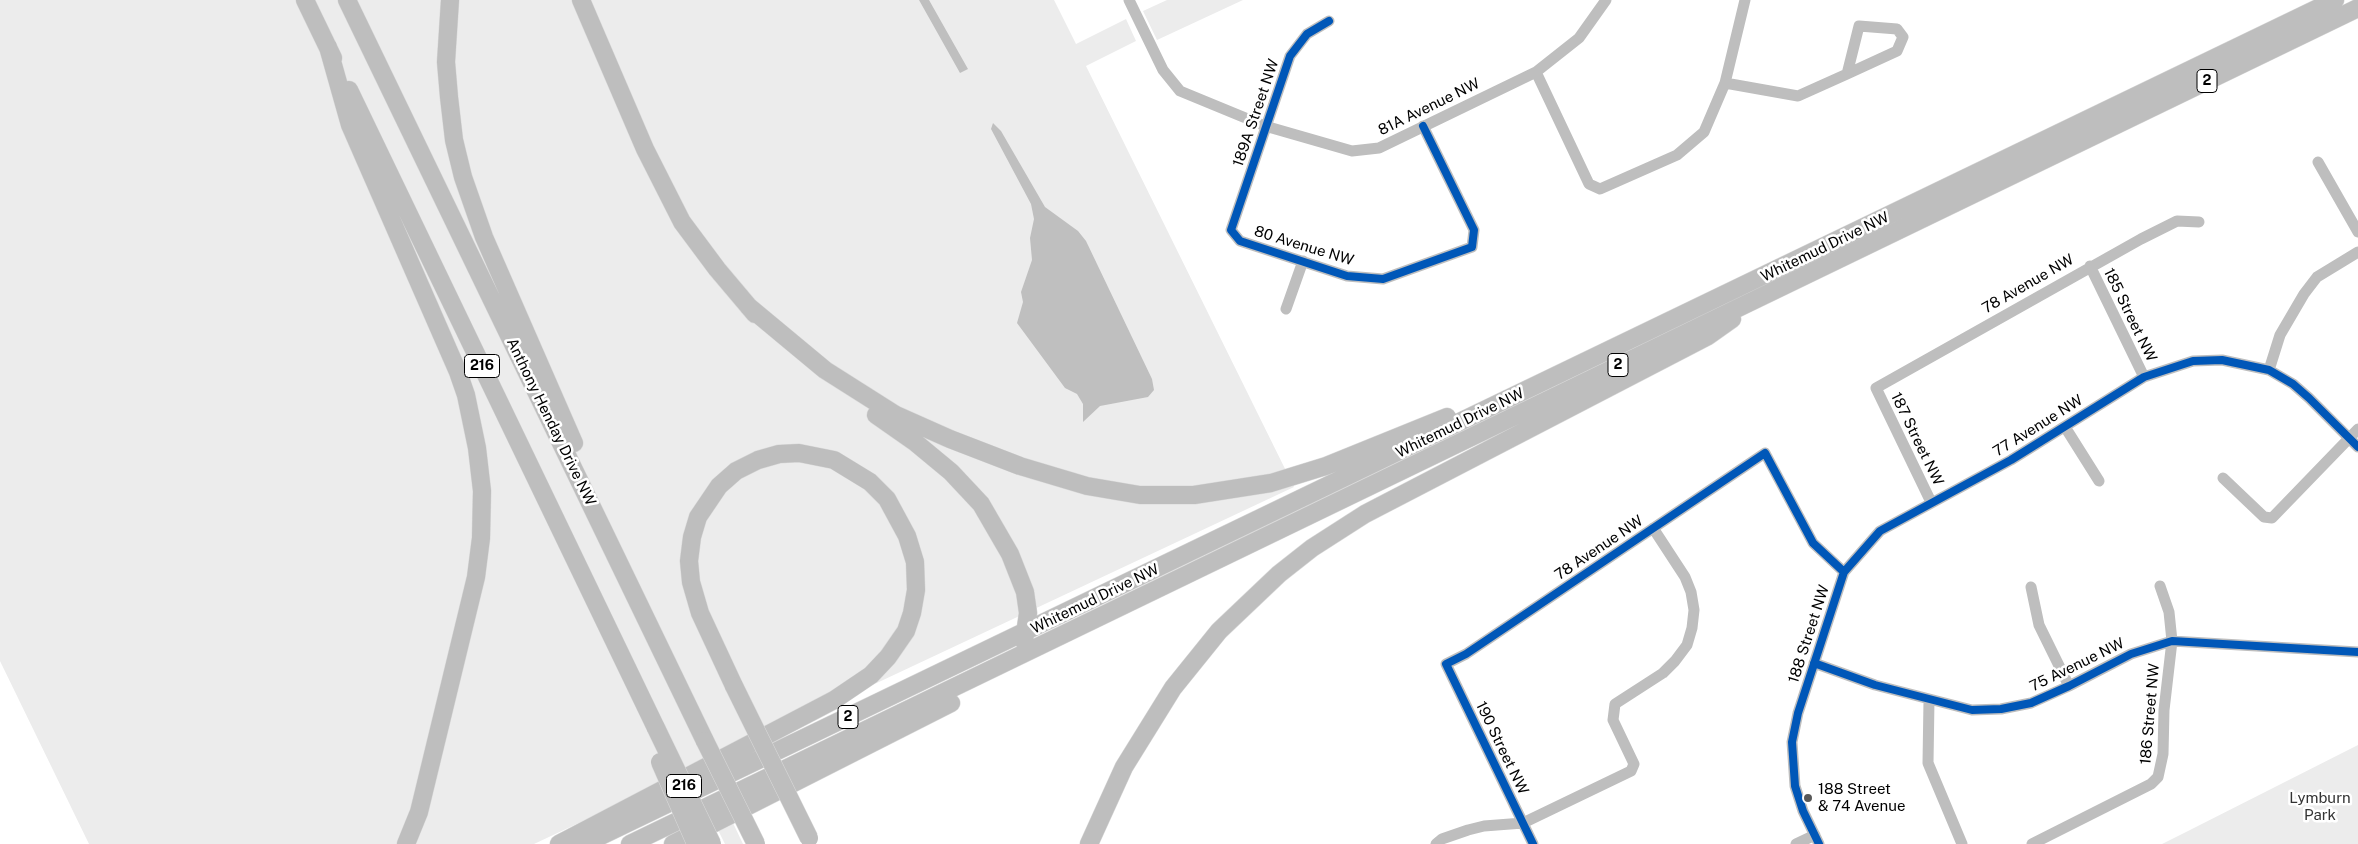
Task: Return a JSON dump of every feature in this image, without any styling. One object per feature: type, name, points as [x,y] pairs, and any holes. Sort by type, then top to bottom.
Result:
[{"type":"highway","name":"216","points":[[305,0],[636,685],[651,730],[712,844]]},
{"type":"highway","name":"Anthony Henday Drive NW","points":[[347,0],[756,844]]},
{"type":"highway","points":[[450,0],[446,62],[454,140],[463,177],[484,237],[592,486],[594,512]]},
{"type":"highway","points":[[580,0],[665,191],[695,240],[748,306],[785,346],[820,377],[916,443],[951,472],[981,504],[1010,554],[1025,592],[1028,613],[1026,632],[1017,658]]},
{"type":"highway","name":"Whitemud Drive NW","points":[[584,844],[1615,349],[2335,0]]},
{"type":"highway","name":"Whitemud Drive NW","points":[[630,844],[1017,658],[1763,294],[2358,8]]},
{"type":"highway","points":[[328,47],[350,125],[458,372],[466,395],[477,448],[482,491],[481,538],[476,577],[419,812],[406,844]]},
{"type":"highway","points":[[1089,844],[1124,767],[1173,688],[1219,631],[1279,574],[1312,548],[1365,514],[1708,336],[1763,294]]},
{"type":"highway","points":[[748,306],[825,370],[896,415],[950,440],[1020,466],[1087,486],[1140,495],[1194,495],[1271,483],[1383,443],[1615,349]]},
{"type":"highway","points":[[559,844],[834,700],[871,675],[888,657],[906,631],[912,613],[916,590],[915,562],[907,536],[887,499],[870,482],[834,460],[799,453],[779,454],[758,460],[736,471],[719,486],[698,517],[690,553],[691,582],[700,614],[734,686],[810,841]]},
{"type":"highway","points":[[673,844],[1100,627],[1181,577]]},
{"type":"highway","points":[[651,730],[696,844]]},
{"type":"street","name":"81A Avenue NW","points":[[1129,0],[1163,70],[1180,91],[1265,126],[1352,151],[1379,148],[1536,72],[1578,38],[1606,0]]},
{"type":"street","points":[[1536,72],[1589,184],[1600,190],[1677,155],[1704,132],[1725,83],[1745,0]]},
{"type":"street","name":"189A Street NW","points":[[1231,230],[1290,56],[1307,34],[1329,21]]},
{"type":"street","points":[[1725,83],[1798,96],[1847,74],[1898,51],[1903,37],[1897,29],[1859,26],[1847,74]]},
{"type":"street","name":"80 Avenue NW","points":[[1231,230],[1240,241],[1347,276],[1383,279],[1472,247],[1474,230],[1423,126]]},
{"type":"street","points":[[2318,162],[2358,232]]},
{"type":"street","name":"78 Avenue NW","points":[[1876,388],[2090,266],[2177,221],[2199,222]]},
{"type":"street","points":[[2269,370],[2280,335],[2304,294],[2317,277],[2358,252]]},
{"type":"street","name":"80 Avenue NW","points":[[1286,309],[1302,261]]},
{"type":"street","name":"185 Street NW","points":[[2090,266],[2144,377]]},
{"type":"street","name":"77 Avenue NW","points":[[1844,572],[1880,531],[2012,460],[2144,377],[2175,365],[2208,360],[2245,364],[2269,370],[2293,384],[2358,447]]},
{"type":"street","name":"187 Street NW","points":[[1876,388],[1931,502]]},
{"type":"street","name":"77 Avenue NW","points":[[2065,427],[2099,481]]},
{"type":"street","points":[[2223,478],[2264,517],[2272,518],[2358,429]]},
{"type":"street","name":"78 Avenue NW","points":[[1446,664],[1466,654],[1765,453]]},
{"type":"street","name":"188 Street NW","points":[[1765,453],[1813,543],[1844,572],[1798,713],[1792,742],[1795,786],[1803,811],[1817,840]]},
{"type":"street","points":[[1436,844],[1442,839],[1476,828],[1523,823],[1631,771],[1634,764],[1613,720],[1615,704],[1663,672],[1675,661],[1686,645],[1692,628],[1694,610],[1692,592],[1685,577],[1653,528]]},
{"type":"street","name":"186 Street NW","points":[[2032,844],[2151,784],[2161,771],[2172,641],[2169,612],[2160,586]]},
{"type":"street","points":[[2031,587],[2039,625],[2069,686]]},
{"type":"street","name":"75 Avenue NW","points":[[1814,663],[1875,685],[1929,700],[1972,710],[2002,710],[2031,703],[2131,654],[2172,641],[2358,652]]},
{"type":"street","name":"190 Street NW","points":[[1446,664],[1532,844]]},
{"type":"street","points":[[1929,700],[1928,763],[1962,844]]},
{"type":"street","points":[[1796,844],[1817,840]]},
{"type":"green space","points":[[0,0],[1054,0],[1076,44],[1126,19],[1136,41],[1086,66],[1294,487],[534,844],[89,844],[0,661]]},
{"type":"green space","points":[[1167,0],[1243,0],[1157,40],[1143,11]]},
{"type":"green space","name":"Lymburn Park","points":[[2358,745],[2358,844],[2162,844],[2190,830]]},
{"type":"green space","points":[[733,823],[743,844],[725,844],[718,830]]},
{"type":"shaded area","points":[[919,0],[929,0],[968,69],[960,73]]},
{"type":"shaded area","points":[[993,123],[1001,131],[1045,207],[1078,231],[1086,241],[1152,379],[1154,390],[1148,397],[1100,406],[1083,422],[1083,404],[1077,394],[1065,388],[1017,323],[1023,302],[1021,292],[1032,260],[1030,238],[1034,219],[1031,204],[991,129]]},
{"type":"cycle path","points":[[1329,21],[1307,34],[1290,56],[1231,230],[1240,241],[1347,276],[1383,279],[1472,247],[1474,230],[1423,126]]},
{"type":"cycle path","points":[[1819,844],[1803,811],[1795,786],[1792,742],[1798,713],[1844,572],[1880,531],[2011,460],[2144,377],[2193,361],[2222,360],[2269,370],[2293,384],[2358,447]]},
{"type":"cycle path","points":[[1533,844],[1446,664],[1466,654],[1765,453],[1813,543],[1844,572]]},
{"type":"cycle path","points":[[1814,663],[1875,685],[1972,710],[2001,709],[2031,703],[2131,654],[2172,641],[2358,652]]},
{"type":"place","name":"188 Street & 74 Avenue","points":[[1808,798]]}]
